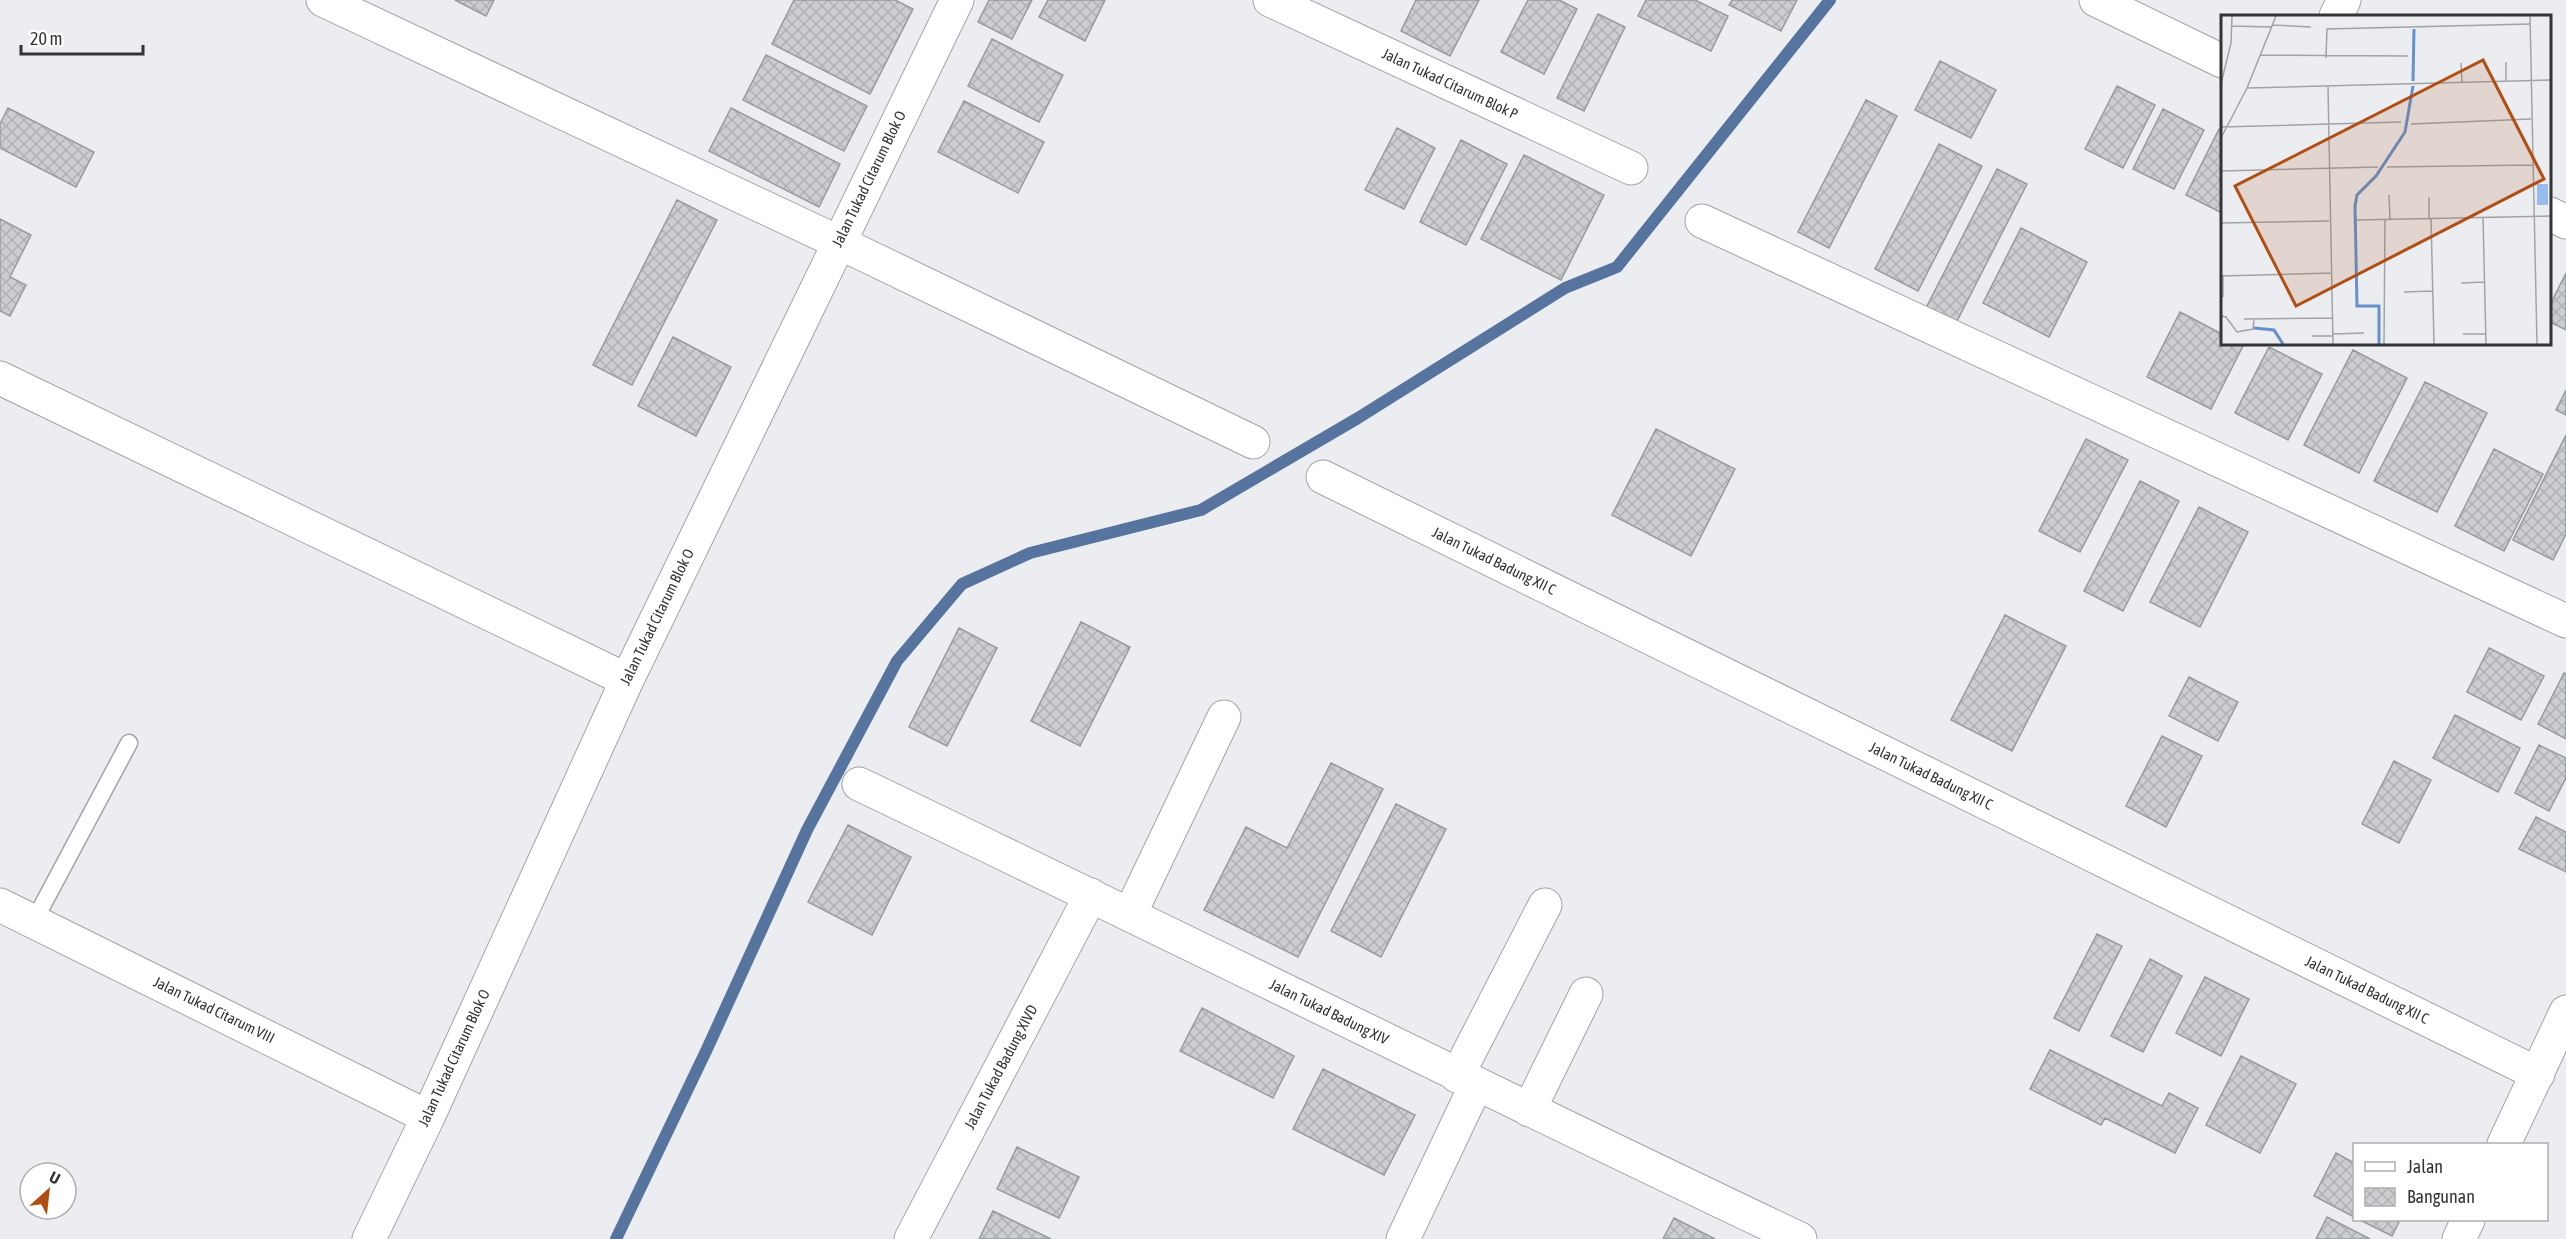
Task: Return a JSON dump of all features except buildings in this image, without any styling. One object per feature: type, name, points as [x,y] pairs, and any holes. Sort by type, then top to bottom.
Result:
[{"type":"street","points":[[323,0],[838,242],[1253,442]]},
{"type":"street","name":"Jalan Tukad Citarum Blok O","points":[[369,1239],[428,1117],[627,680],[957,0]]},
{"type":"street","name":"Jalan Tukad Citarum Blok P","points":[[1270,0],[1631,168]]},
{"type":"street","points":[[2096,0],[2221,60]]},
{"type":"street","points":[[2336,15],[2344,0]]},
{"type":"street","points":[[2551,214],[2566,222]]},
{"type":"street","points":[[1702,221],[2566,621]]},
{"type":"street","points":[[0,378],[627,680]]},
{"type":"street","name":"Jalan Tukad Badung XII C","points":[[1323,477],[2538,1074]]},
{"type":"street","points":[[1130,914],[1224,717]]},
{"type":"street","name":"Jalan Tukad Badung XIV","points":[[859,784],[1529,1110],[1757,1230],[1800,1239]]},
{"type":"street","name":"Jalan Tukad Badung XIVD","points":[[911,1239],[1091,895]]},
{"type":"street","name":"Jalan Tukad Citarum VIII","points":[[0,905],[428,1117]]},
{"type":"street","points":[[1403,1239],[1466,1080],[1545,905]]},
{"type":"street","points":[[1529,1110],[1586,994]]},
{"type":"street","points":[[2504,1143],[2566,1012]]},
{"type":"street","points":[[2459,1239],[2468,1221]]},
{"type":"lane","points":[[34,921],[129,743]]},
{"type":"waterway","points":[[616,1239],[707,1049],[807,830],[897,661],[962,584],[1030,553],[1201,510],[1358,418],[1565,288],[1617,267],[1830,0]]}]
